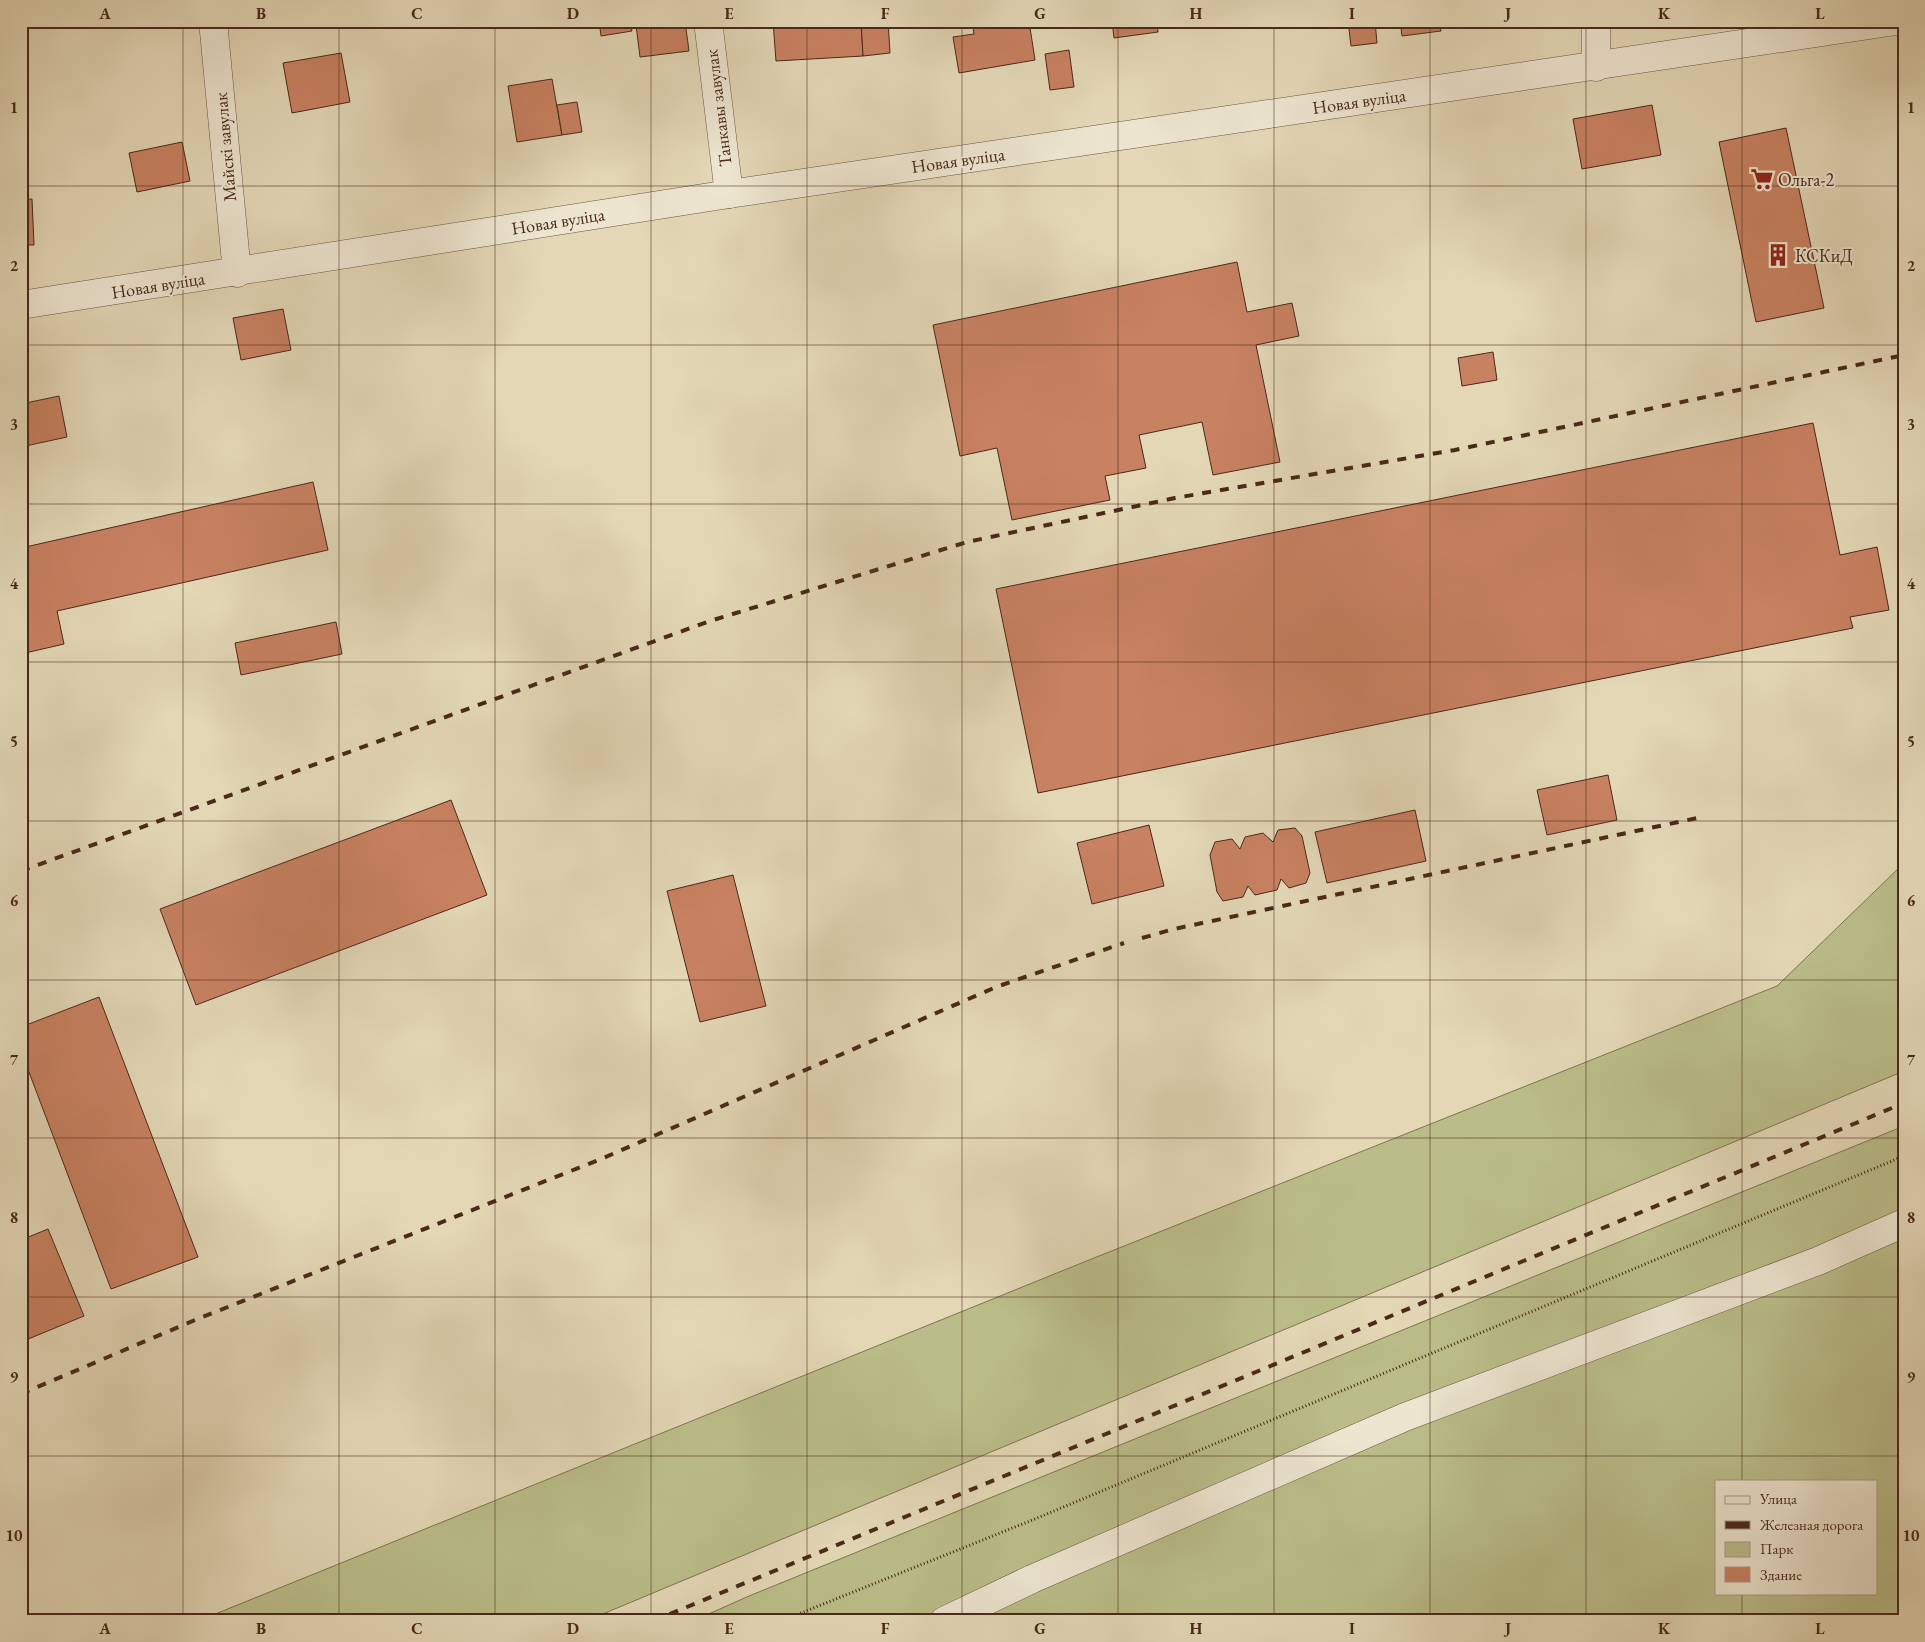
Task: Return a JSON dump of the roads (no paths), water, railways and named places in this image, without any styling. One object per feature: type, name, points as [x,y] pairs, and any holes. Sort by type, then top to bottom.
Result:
[{"type":"street","name":"Майскі завулак","points":[[213,21],[236,273]]},
{"type":"street","name":"Танкавы завулак","points":[[708,21],[728,194]]},
{"type":"street","points":[[1596,21],[1596,67]]},
{"type":"street","name":"Новая вуліца","points":[[21,305],[236,273],[728,194],[1596,67],[1896,21]]},
{"type":"street","points":[[944,1621],[1032,1579],[1405,1417],[1818,1261],[1904,1223]]},
{"type":"railway","points":[[21,871],[710,621],[967,542],[1175,498],[1455,450],[1904,355]]},
{"type":"railway","points":[[1142,938],[1174,929],[1702,817]]},
{"type":"railway","points":[[21,1394],[195,1320],[601,1159],[996,987],[1124,943]]},
{"type":"railway","points":[[653,1621],[1904,1103]]},
{"type":"place","name":"Ольга-2","points":[[1762,179]]},
{"type":"place","name":"КСКиД","points":[[1778,255]]}]
